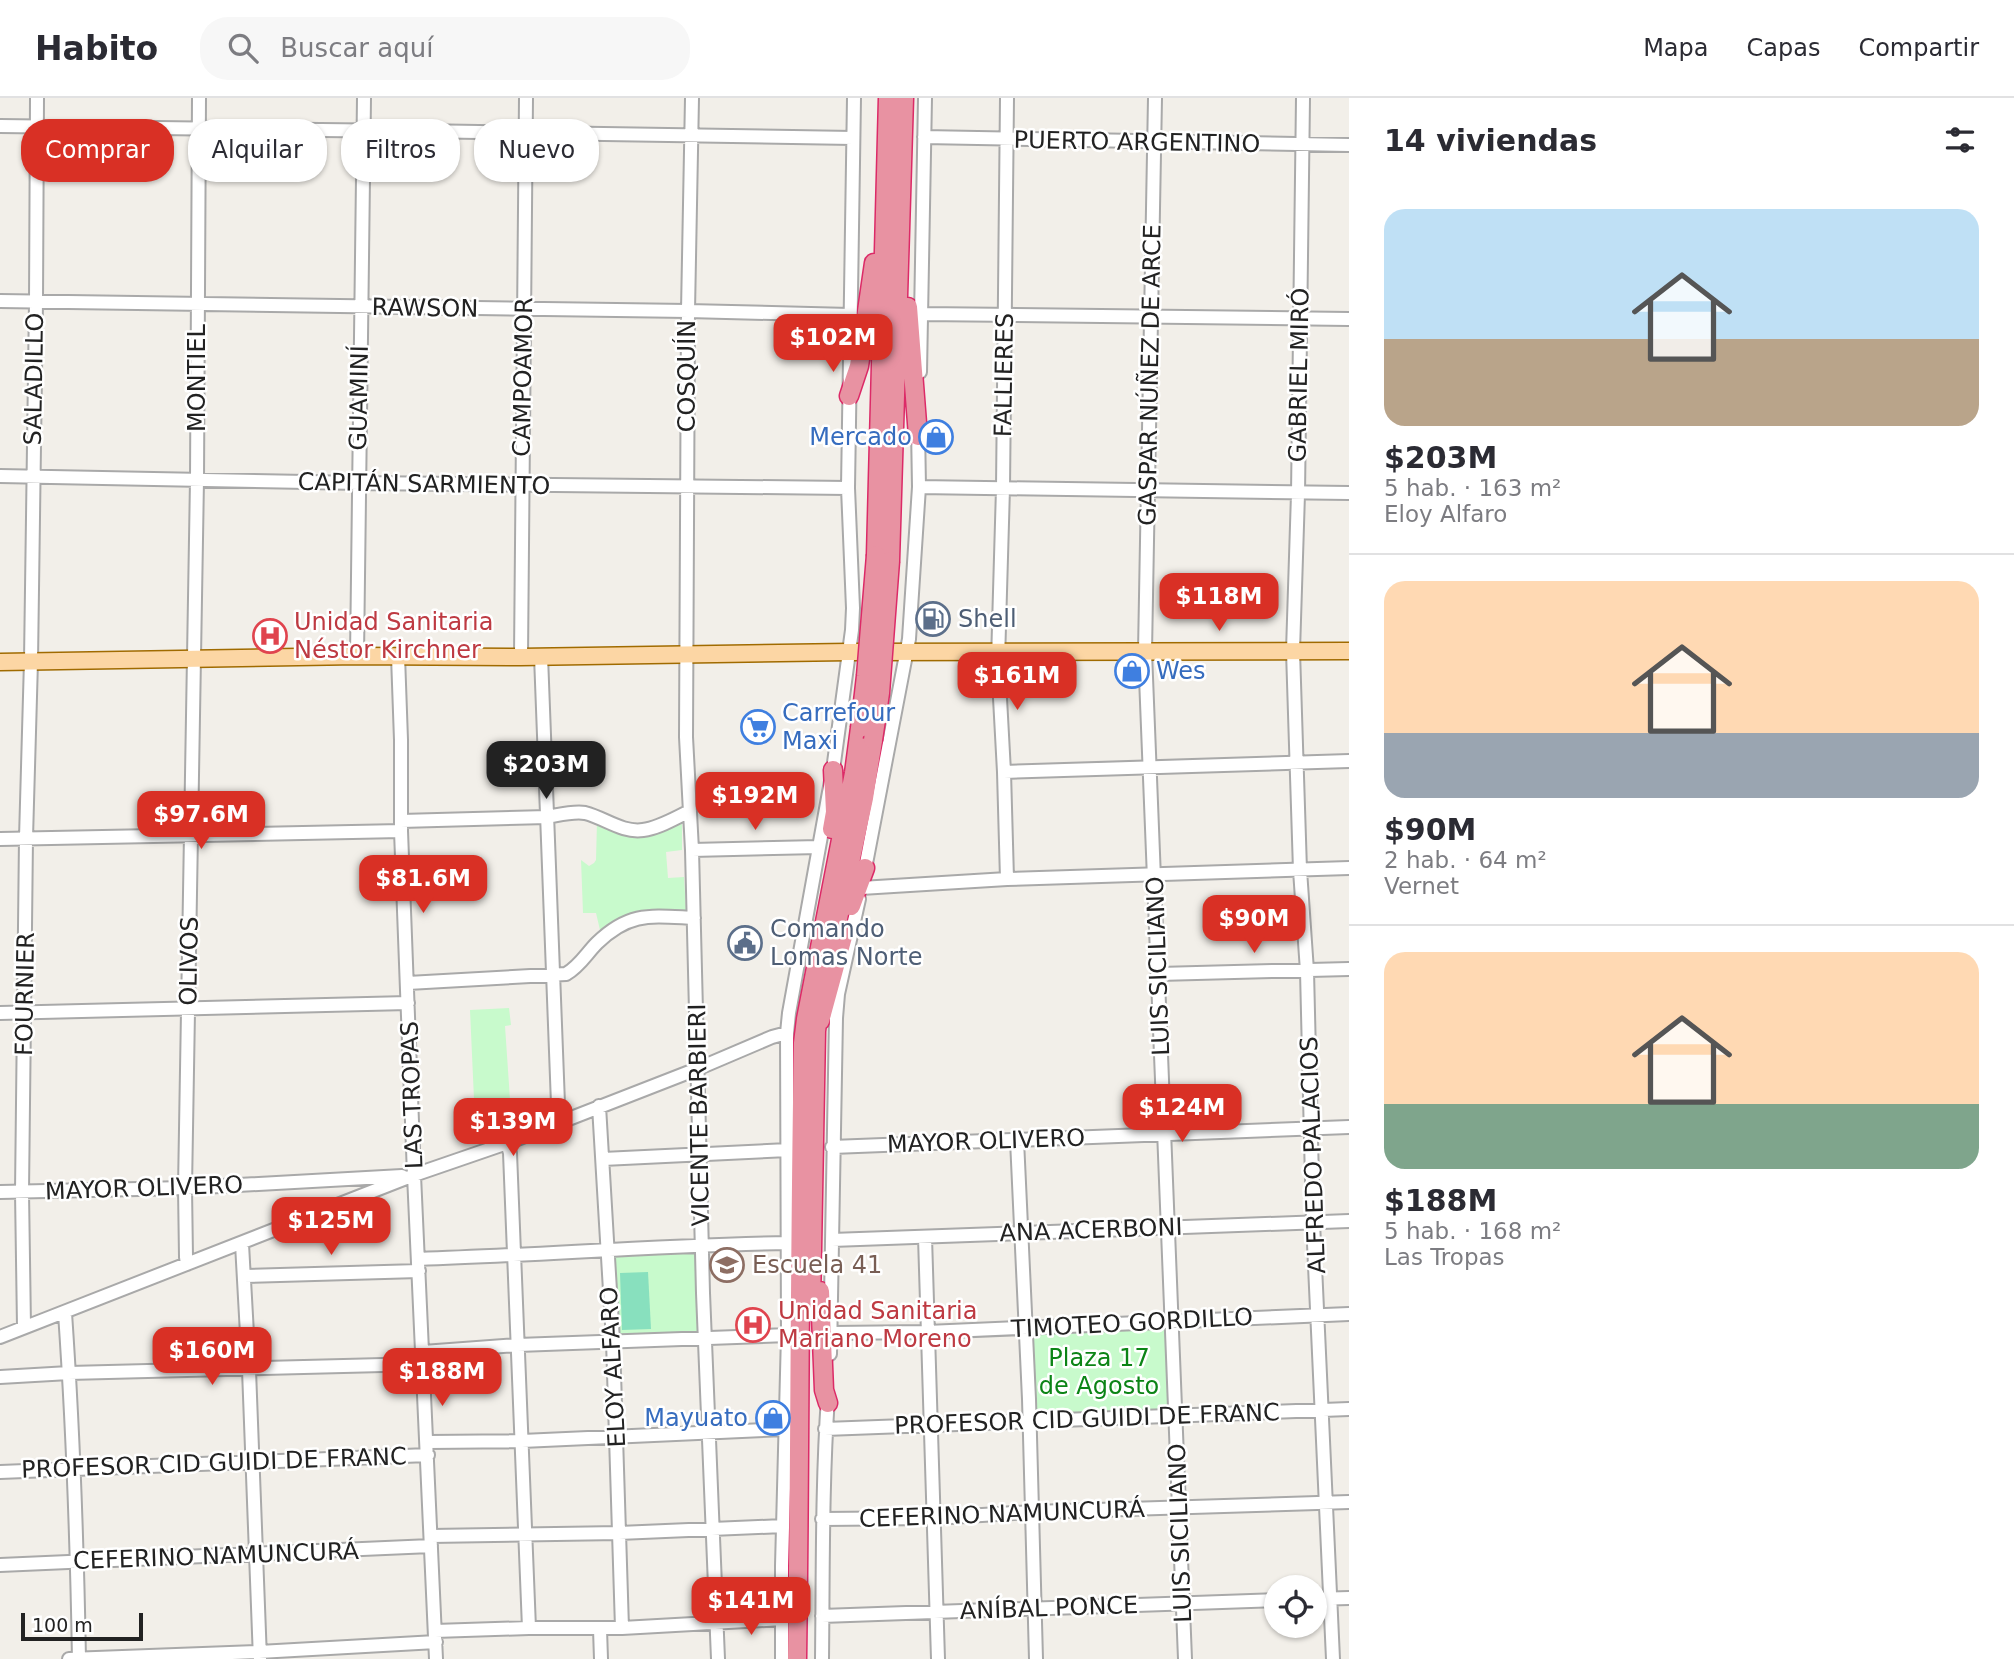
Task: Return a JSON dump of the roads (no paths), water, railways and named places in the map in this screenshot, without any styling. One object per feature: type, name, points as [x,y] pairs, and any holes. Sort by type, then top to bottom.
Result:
[{"type":"highway","points":[[788,1244],[792,1236],[794,1152],[803,1042],[814,975],[854,773],[880,693],[888,98]]},
{"type":"highway","points":[[883,558],[904,98]]},
{"type":"highway","points":[[903,137],[905,270],[918,436]]},
{"type":"highway","points":[[849,397],[859,366],[885,190]]},
{"type":"highway","points":[[808,1659],[817,1031],[824,981],[852,859],[866,734]]},
{"type":"highway","points":[[814,975],[813,959],[822,888],[835,812],[833,770]]},
{"type":"highway","points":[[817,1031],[852,902],[865,868]]},
{"type":"highway","points":[[794,1152],[797,1659]]},
{"type":"highway","points":[[812,1239],[819,1282],[824,1390],[828,1402]]},
{"type":"main road","points":[[0,662],[358,656],[1349,651]]},
{"type":"street","name":"SALADILLO","points":[[37,98],[37,119]]},
{"type":"street","name":"MONTIEL","points":[[199,119],[200,98]]},
{"type":"street","name":"GUAMINÍ","points":[[363,119],[364,98]]},
{"type":"street","name":"CAMPOAMOR","points":[[526,98],[526,119]]},
{"type":"street","name":"COSQUÍN","points":[[686,655],[692,98]]},
{"type":"street","points":[[603,1159],[794,1152],[787,1033],[789,1013],[833,770],[853,608],[848,488],[854,98]]},
{"type":"street","points":[[822,1659],[822,1519],[831,1333],[832,1147],[837,1004],[908,652],[919,487],[925,98]]},
{"type":"street","name":"FALLIERES","points":[[1007,98],[999,652],[1007,879]]},
{"type":"street","name":"GASPAR NÚÑEZ DE ARCE","points":[[1145,652],[1155,98]]},
{"type":"street","name":"GABRIEL MIRÓ","points":[[1293,651],[1298,494],[1303,98]]},
{"type":"street","points":[[0,126],[21,126]]},
{"type":"street","points":[[599,132],[853,138]]},
{"type":"street","name":"PUERTO ARGENTINO","points":[[924,137],[1349,145]]},
{"type":"street","name":"SALADILLO","points":[[31,661],[37,182]]},
{"type":"street","name":"MONTIEL","points":[[194,658],[198,182]]},
{"type":"street","name":"GUAMINÍ","points":[[358,656],[362,182]]},
{"type":"street","name":"CAMPOAMOR","points":[[521,657],[525,182]]},
{"type":"street","name":"RAWSON","points":[[0,302],[850,314]]},
{"type":"street","points":[[922,314],[1349,319]]},
{"type":"street","name":"CAPITÁN SARMIENTO","points":[[0,476],[359,484],[848,488]]},
{"type":"street","points":[[919,487],[1349,493]]},
{"type":"street","name":"ALFREDO PALACIOS","points":[[1293,651],[1333,1659]]},
{"type":"street","name":"LUIS SICILIANO","points":[[1145,652],[1185,1659]]},
{"type":"street","name":"VICENTE BARBIERI","points":[[686,655],[698,1154],[718,1659]]},
{"type":"street","name":"LAS TROPAS","points":[[398,656],[401,826],[414,1175],[436,1659]]},
{"type":"street","points":[[541,656],[558,1104]]},
{"type":"street","name":"OLIVOS","points":[[187,1264],[185,1188],[194,658]]},
{"type":"street","name":"FOURNIER","points":[[24,1328],[22,1192],[31,661]]},
{"type":"street","points":[[1004,772],[1349,761]]},
{"type":"street","points":[[0,839],[401,826],[547,817],[568,813],[583,813],[634,830],[653,828],[690,811]]},
{"type":"street","points":[[692,850],[819,847]]},
{"type":"street","points":[[861,887],[1007,879],[1349,868]]},
{"type":"street","points":[[408,983],[566,974],[575,969],[595,945],[626,921],[658,915],[694,918]]},
{"type":"street","points":[[1159,974],[1349,968]]},
{"type":"street","points":[[0,1013],[408,1003]]},
{"type":"street","points":[[0,1337],[787,1033]]},
{"type":"street","name":"ELOY ALFARO","points":[[599,1107],[613,1341],[622,1628]]},
{"type":"street","name":"MAYOR OLIVERO","points":[[832,1147],[1349,1127]]},
{"type":"street","points":[[1017,1140],[1030,1421],[1036,1659]]},
{"type":"street","points":[[507,1143],[510,1153],[529,1628]]},
{"type":"street","name":"MAYOR OLIVERO","points":[[0,1192],[185,1188],[414,1175]]},
{"type":"street","name":"ANA ACERBONI","points":[[832,1240],[1349,1221]]},
{"type":"street","points":[[925,1237],[939,1659]]},
{"type":"street","points":[[242,1244],[260,1655]]},
{"type":"street","points":[[244,1276],[702,1244],[788,1244],[782,1659]]},
{"type":"street","points":[[65,1312],[78,1562],[79,1659]]},
{"type":"street","name":"TIMOTEO GORDILLO","points":[[831,1333],[927,1332],[1349,1314]]},
{"type":"street","points":[[0,1377],[249,1370],[423,1358],[518,1345],[788,1335]]},
{"type":"street","name":"PROFESOR CID GUIDI DE FRANC","points":[[825,1429],[1349,1409]]},
{"type":"street","name":"PROFESOR CID GUIDI DE FRANC","points":[[0,1472],[253,1461],[522,1441],[785,1429]]},
{"type":"street","name":"CEFERINO NAMUNCURÁ","points":[[822,1519],[934,1518],[1032,1512],[1349,1502]]},
{"type":"street","name":"CEFERINO NAMUNCURÁ","points":[[0,1565],[257,1555],[524,1533],[619,1533],[783,1526]]},
{"type":"street","points":[[1329,1599],[1349,1598]]},
{"type":"street","name":"ANÍBAL PONCE","points":[[822,1616],[1264,1600]]},
{"type":"street","points":[[69,1659],[260,1655],[529,1628],[600,1629],[783,1619]]},
{"type":"street","points":[[600,1629],[601,1659]]},
{"type":"place","name":"Mercado","points":[[936,437]]},
{"type":"place","name":"Shell","points":[[933,619]]},
{"type":"place","name":"Unidad Sanitaria Néstor Kirchner","points":[[270,636]]},
{"type":"place","name":"Wes","points":[[1132,671]]},
{"type":"place","name":"Carrefour Maxi","points":[[758,727]]},
{"type":"place","name":"Comando Lomas Norte","points":[[745,943]]},
{"type":"place","name":"Escuela 41","points":[[727,1265]]},
{"type":"place","name":"Unidad Sanitaria Mariano Moreno","points":[[753,1325]]},
{"type":"place","name":"Mayuato","points":[[773,1418]]},
{"type":"park label","name":"Plaza 17 de Agosto","points":[[1099,1372]]}]
